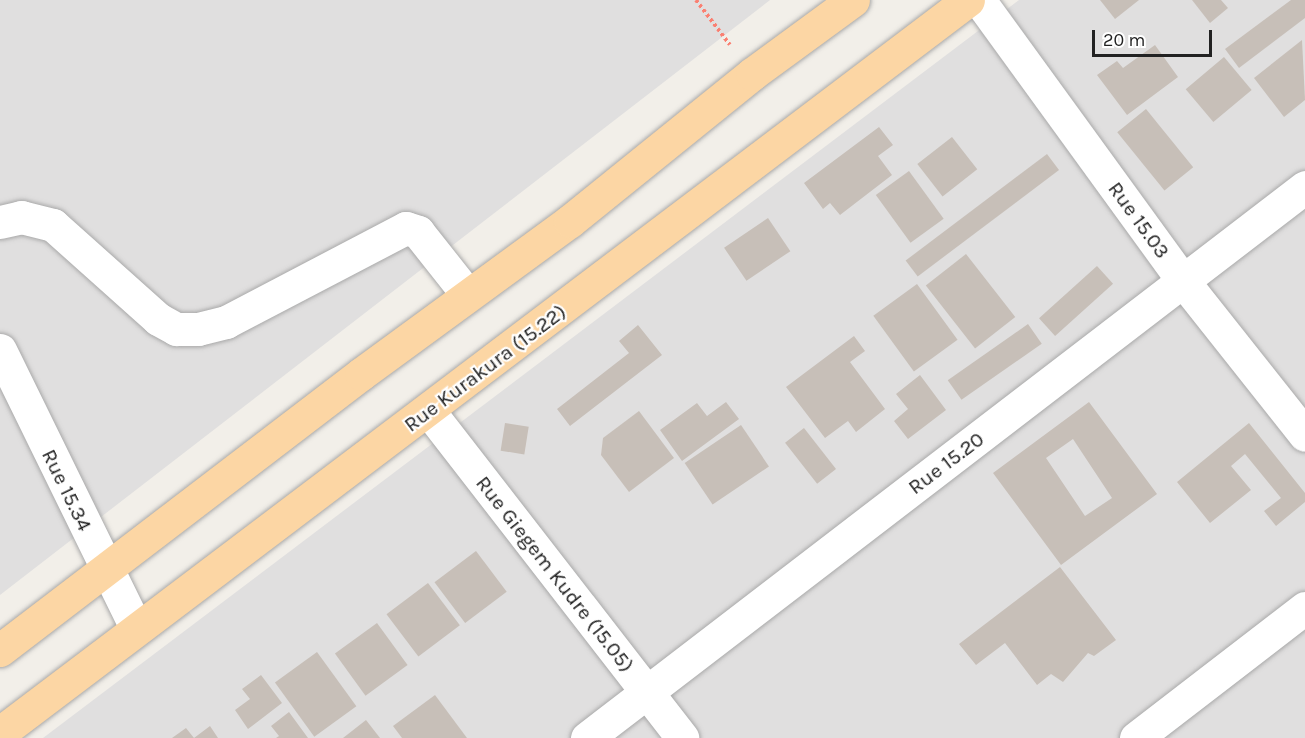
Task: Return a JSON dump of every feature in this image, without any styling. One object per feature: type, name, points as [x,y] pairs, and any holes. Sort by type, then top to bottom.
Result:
[{"type":"main road","points":[[0,650],[468,295],[570,221],[752,74],[853,0]]},
{"type":"main road","name":"Rue Kurakura (15.22)","points":[[0,733],[968,0]]},
{"type":"street","name":"Rue 15.03","points":[[979,0],[1183,281],[1305,435]]},
{"type":"street","name":"Rue 15.20","points":[[587,738],[1305,187]]},
{"type":"street","points":[[0,222],[21,217],[53,225],[158,319],[176,328],[198,329],[226,322],[406,228],[418,232],[468,295]]},
{"type":"street","name":"Rue 15.34","points":[[0,350],[136,628]]},
{"type":"street","name":"Rue Giegem Kudre (15.05)","points":[[428,410],[682,738]]},
{"type":"street","points":[[1136,738],[1305,608]]},
{"type":"path","points":[[696,0],[752,74]]},
{"type":"shaded area","points":[[0,0],[770,0],[0,595]]},
{"type":"shaded area","points":[[1019,0],[1305,0],[1305,738],[43,738]]},
{"type":"building","points":[[1100,0],[1139,0],[1115,19]]},
{"type":"building","points":[[1192,0],[1221,0],[1228,8],[1210,23]]},
{"type":"building","points":[[1291,0],[1305,0],[1305,18],[1239,68],[1225,49]]},
{"type":"building","points":[[1302,40],[1305,100],[1284,117],[1254,78]]},
{"type":"building","points":[[1155,45],[1178,77],[1127,115],[1097,75],[1117,61],[1123,68]]},
{"type":"building","points":[[1224,57],[1252,90],[1213,122],[1186,89]]},
{"type":"building","points":[[1146,109],[1193,167],[1164,191],[1117,132]]},
{"type":"building","points":[[879,127],[893,145],[878,156],[892,175],[840,215],[830,203],[823,209],[804,183]]},
{"type":"building","points":[[952,137],[977,169],[943,196],[917,164]]},
{"type":"building","points":[[1047,154],[1059,170],[918,276],[906,261]]},
{"type":"building","points":[[909,171],[944,219],[911,243],[876,195]]},
{"type":"building","points":[[768,218],[790,251],[746,281],[724,248]]},
{"type":"building","points":[[966,254],[1015,317],[975,348],[926,285]]},
{"type":"building","points":[[1097,266],[1113,284],[1055,336],[1039,318]]},
{"type":"building","points":[[917,284],[958,340],[914,372],[873,316]]},
{"type":"building","points":[[1028,324],[1042,344],[961,400],[948,380]]},
{"type":"building","points":[[638,325],[662,355],[570,426],[557,409],[629,353],[619,341]]},
{"type":"building","points":[[854,336],[865,351],[850,362],[885,409],[856,432],[848,421],[825,438],[786,387]]},
{"type":"building","points":[[920,375],[946,410],[908,439],[894,421],[908,409],[896,394]]},
{"type":"building","points":[[726,402],[739,419],[682,461],[660,430],[697,403],[707,416]]},
{"type":"building","points":[[1089,402],[1157,494],[1061,565],[993,473]],"holes":[[[1073,439],[1112,498],[1085,516],[1046,458]]]},
{"type":"building","points":[[639,411],[674,458],[629,492],[601,455],[603,438]]},
{"type":"building","points":[[505,423],[529,427],[524,454],[501,451]]},
{"type":"building","points":[[1249,423],[1305,493],[1305,502],[1276,526],[1264,511],[1281,498],[1245,454],[1231,466],[1251,490],[1210,523],[1177,482]]},
{"type":"building","points":[[741,425],[769,466],[713,504],[685,463]]},
{"type":"building","points":[[804,428],[836,469],[817,484],[785,443]]},
{"type":"building","points":[[476,551],[507,592],[465,623],[434,582]]},
{"type":"building","points":[[1060,567],[1116,640],[1094,656],[1088,653],[1063,682],[1051,674],[1037,685],[1005,643],[976,665],[959,644]]},
{"type":"building","points":[[428,583],[460,625],[418,657],[386,614]]},
{"type":"building","points":[[377,623],[408,665],[365,696],[335,654]]},
{"type":"building","points":[[317,652],[356,706],[314,737],[275,683]]},
{"type":"building","points":[[261,675],[282,703],[248,729],[235,710],[250,699],[242,689]]},
{"type":"building","points":[[435,695],[467,738],[402,738],[393,726]]},
{"type":"building","points":[[289,712],[308,738],[276,738],[279,736],[271,726]]},
{"type":"building","points":[[366,720],[380,738],[343,738]]},
{"type":"building","points":[[210,726],[218,738],[194,738]]},
{"type":"building","points":[[186,728],[194,738],[172,738]]}]
